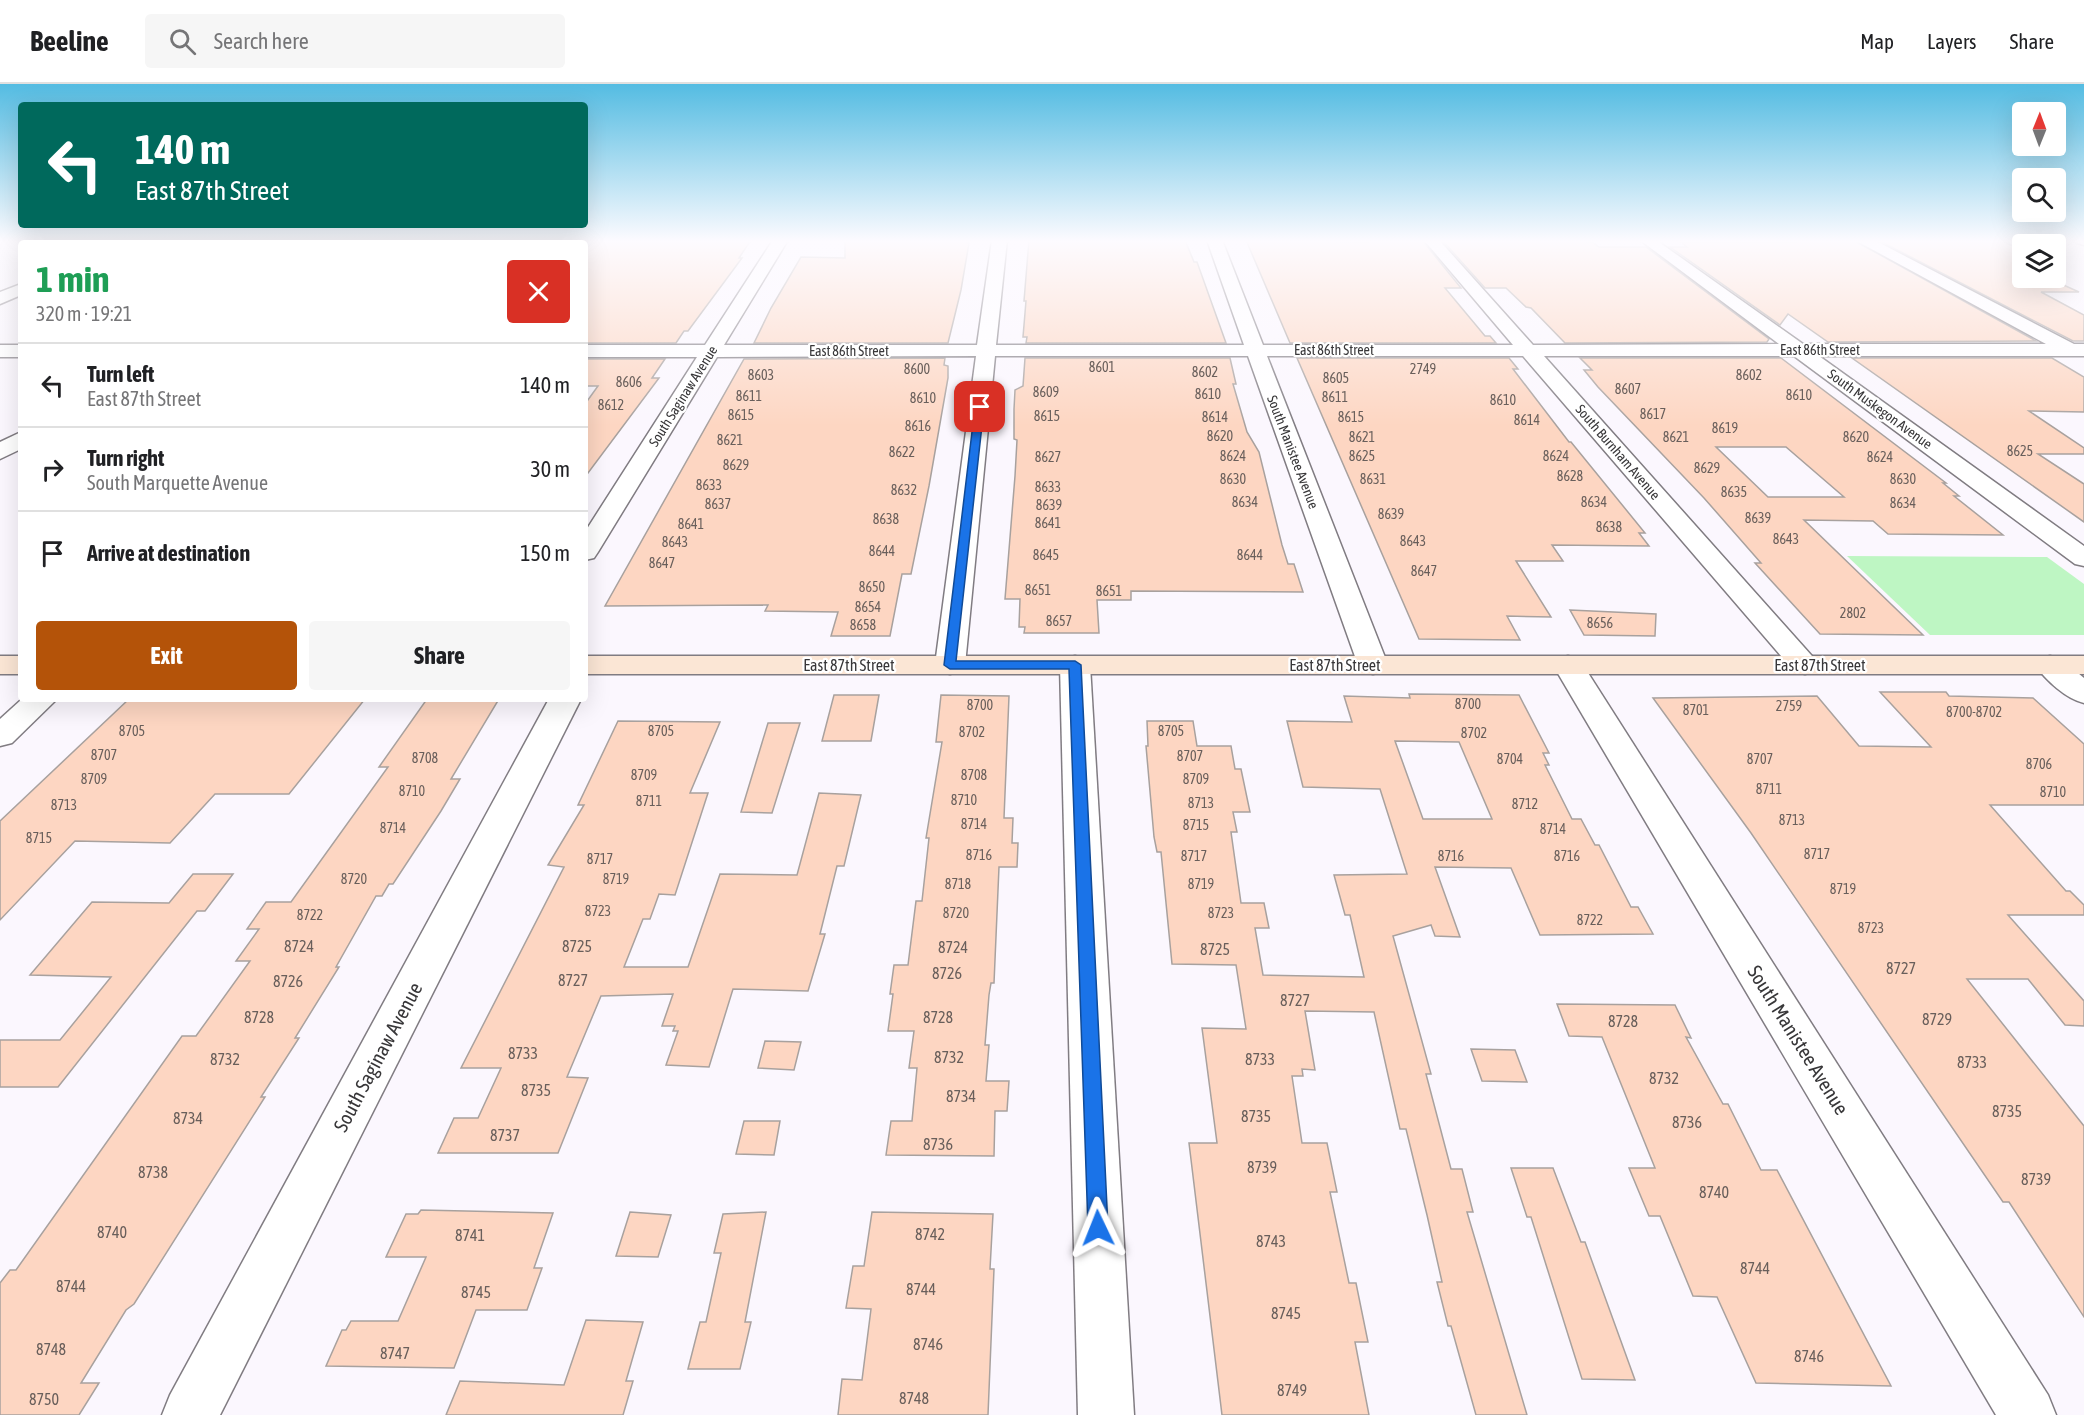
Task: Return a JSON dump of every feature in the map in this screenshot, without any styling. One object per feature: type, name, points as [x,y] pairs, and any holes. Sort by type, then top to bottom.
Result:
[{"type":"main road","points":[[0,665],[18,665]]},
{"type":"main road","name":"East 87th Street","points":[[588,665],[2084,665]]},
{"type":"street","name":"South Saginaw Avenue","points":[[588,547],[741,302]]},
{"type":"street","points":[[950,665],[992,302]]},
{"type":"street","name":"South Manistee Avenue","points":[[1237,302],[1372,665]]},
{"type":"street","name":"South Burnham Avenue","points":[[1486,302],[1804,665]]},
{"type":"street","name":"South Muskegon Avenue","points":[[1733,302],[2084,558]]},
{"type":"street","points":[[1982,302],[2080,353]]},
{"type":"street","name":"East 86th Street","points":[[588,351],[1799,350],[2080,353]]},
{"type":"street","points":[[0,351],[18,351]]},
{"type":"street","points":[[0,452],[18,441]]},
{"type":"street","points":[[1075,665],[1106,1415]]},
{"type":"street","name":"South Manistee Avenue","points":[[1568,665],[2028,1415]]},
{"type":"street","points":[[2050,665],[2084,694]]},
{"type":"street","points":[[0,736],[38,702]]},
{"type":"street","name":"South Saginaw Avenue","points":[[190,1415],[563,702]]},
{"type":"green space","points":[[1847,556],[2047,557],[2084,584],[2084,635],[1930,635]]},
{"type":"building","points":[[588,302],[709,302],[676,343],[588,343]]},
{"type":"building","points":[[774,302],[958,302],[948,343],[754,343]]},
{"type":"building","points":[[1026,302],[1211,302],[1226,343],[1026,343],[1027,337],[1023,337]]},
{"type":"building","points":[[1273,302],[1457,302],[1485,336],[1490,336],[1496,343],[1290,343]]},
{"type":"building","points":[[1521,302],[1720,302],[1769,339],[1767,342],[1565,343],[1531,308]]},
{"type":"building","points":[[1748,302],[1966,302],[2036,341],[1828,342],[1788,314],[1780,325]]},
{"type":"building","points":[[1998,302],[2060,302],[2084,315],[2084,341],[2073,341]]},
{"type":"building","points":[[945,358],[944,365],[948,366],[948,378],[929,486],[911,574],[902,574],[890,636],[831,636],[838,612],[765,611],[768,605],[605,606],[744,359]]},
{"type":"building","points":[[1025,358],[1230,358],[1236,384],[1233,384],[1247,432],[1259,452],[1282,545],[1288,564],[1294,564],[1303,592],[1131,591],[1131,600],[1097,600],[1099,633],[1024,633],[1025,627],[1019,627],[1020,599],[1005,599],[1017,440],[1014,439],[1015,390],[1023,386]]},
{"type":"building","points":[[1297,358],[1509,358],[1518,369],[1513,369],[1569,442],[1645,533],[1639,533],[1649,546],[1552,545],[1563,561],[1516,561],[1551,617],[1507,616],[1520,640],[1419,639]]},
{"type":"building","points":[[1580,358],[1781,358],[1946,483],[1943,483],[1959,496],[1954,496],[2003,535],[1888,534],[1873,521],[1804,520],[1923,635],[1820,634],[1755,563],[1761,563],[1704,498],[1584,370],[1592,370]],"holes":[[[1716,447],[1786,447],[1844,497],[1768,497]]]},
{"type":"building","points":[[1852,358],[2052,358],[2084,377],[2084,412],[2029,411],[2084,448],[2084,454],[2038,454],[2084,484],[2084,522]]},
{"type":"building","points":[[588,359],[665,359],[652,378],[659,378],[588,473],[588,400],[598,386],[588,386]]},
{"type":"building","points":[[1570,610],[1656,614],[1655,636],[1584,635]]},
{"type":"building","points":[[1880,692],[1946,692],[1949,696],[2033,698],[2084,744],[2084,805],[1990,805],[2066,891],[2070,891],[2084,905],[2084,915],[2008,915],[2084,1001],[2084,1026],[2065,1025],[2028,979],[1967,979],[2084,1126],[2084,1317],[2009,1202],[2003,1202],[1751,833],[1653,698],[1817,696],[1859,746],[1931,747]]},
{"type":"building","points":[[1409,694],[1519,695],[1549,753],[1543,753],[1549,765],[1545,765],[1572,819],[1581,819],[1595,845],[1599,845],[1631,907],[1638,907],[1653,934],[1540,935],[1511,868],[1435,867],[1460,937],[1435,936],[1431,925],[1393,936],[1431,1074],[1426,1074],[1451,1169],[1462,1169],[1473,1212],[1467,1212],[1527,1415],[1476,1415],[1451,1326],[1448,1326],[1437,1282],[1442,1282],[1427,1215],[1406,1129],[1400,1129],[1374,1012],[1305,1011],[1315,1070],[1302,1069],[1303,1076],[1292,1076],[1302,1143],[1327,1143],[1337,1192],[1330,1192],[1349,1283],[1356,1283],[1368,1342],[1355,1342],[1369,1415],[1222,1415],[1189,1143],[1217,1143],[1202,1028],[1246,1029],[1236,965],[1172,964],[1161,852],[1157,852],[1154,837],[1146,746],[1148,746],[1147,721],[1193,721],[1197,746],[1231,746],[1235,769],[1241,769],[1250,812],[1233,812],[1237,832],[1231,832],[1241,903],[1264,903],[1269,928],[1255,928],[1263,975],[1364,977],[1350,915],[1345,915],[1334,875],[1407,874],[1380,789],[1303,787],[1287,721],[1352,722],[1344,696],[1410,698]],"holes":[[[1395,741],[1459,742],[1492,819],[1423,819]]]},
{"type":"building","points":[[834,695],[879,695],[871,741],[822,741]]},
{"type":"building","points":[[941,695],[1009,696],[1004,818],[1013,818],[1012,843],[1018,843],[1017,867],[999,867],[994,983],[991,983],[989,995],[985,1045],[989,1045],[986,1081],[1009,1081],[1007,1111],[995,1111],[994,1156],[886,1155],[891,1121],[912,1121],[917,1068],[909,1068],[914,1031],[888,1031],[893,994],[890,994],[894,965],[908,965],[916,901],[922,901],[929,838],[926,838],[942,742],[936,742]]},
{"type":"building","points":[[126,702],[363,702],[289,794],[215,794],[170,843],[75,841],[0,920],[0,821]]},
{"type":"building","points":[[425,702],[497,702],[451,779],[460,779],[441,811],[393,884],[389,884],[382,896],[376,896],[336,967],[339,967],[295,1038],[299,1038],[261,1097],[265,1097],[134,1304],[126,1310],[81,1383],[99,1383],[79,1415],[0,1415],[0,1283],[10,1270],[16,1270],[182,1036],[196,1036],[250,961],[236,961],[259,929],[247,929],[266,902],[291,902],[388,767],[379,767]]},
{"type":"building","points":[[618,721],[720,722],[690,793],[708,793],[675,895],[659,894],[650,919],[643,919],[624,967],[688,967],[720,874],[797,875],[819,793],[861,795],[844,866],[837,866],[820,934],[825,934],[808,991],[733,989],[709,1067],[666,1065],[678,1031],[673,1031],[675,1026],[662,1026],[673,994],[601,996],[567,1077],[588,1078],[558,1153],[438,1153],[454,1118],[478,1118],[501,1068],[461,1068],[564,867],[548,865],[584,805],[578,805]]},
{"type":"building","points":[[768,723],[800,723],[772,813],[741,812]]},
{"type":"building","points":[[193,874],[233,874],[205,911],[197,911],[58,1087],[0,1087],[0,1040],[60,1040],[111,977],[30,975],[92,902],[169,903]]},
{"type":"building","points":[[1557,1004],[1675,1005],[1691,1038],[1686,1037],[1723,1104],[1728,1104],[1761,1170],[1777,1170],[1891,1386],[1756,1383],[1717,1297],[1693,1296],[1660,1216],[1649,1216],[1629,1168],[1655,1168],[1602,1037],[1569,1036]]},
{"type":"building","points":[[765,1041],[801,1042],[794,1070],[758,1068]]},
{"type":"building","points":[[1471,1049],[1515,1050],[1527,1082],[1482,1081]]},
{"type":"building","points":[[744,1121],[780,1121],[774,1155],[736,1154]]},
{"type":"building","points":[[1511,1168],[1553,1168],[1581,1242],[1585,1242],[1635,1380],[1582,1379],[1531,1217],[1527,1217]]},
{"type":"building","points":[[421,1210],[553,1213],[534,1268],[542,1268],[527,1310],[476,1310],[454,1368],[326,1366],[342,1330],[346,1330],[351,1321],[398,1321],[426,1257],[386,1257],[406,1214],[418,1214]]},
{"type":"building","points":[[630,1212],[671,1215],[658,1257],[616,1256]]},
{"type":"building","points":[[766,1212],[745,1322],[751,1322],[740,1369],[688,1369],[700,1322],[706,1322],[721,1253],[714,1253],[723,1214]]},
{"type":"building","points":[[872,1212],[993,1214],[990,1269],[994,1269],[988,1415],[838,1415],[842,1379],[862,1380],[871,1309],[846,1308],[853,1266],[864,1266]]},
{"type":"building","points":[[586,1320],[643,1322],[626,1381],[633,1381],[623,1415],[446,1415],[460,1381],[564,1385]]},
{"type":"route","points":[[980,407],[950,665],[1075,665],[1098,1228]]}]
